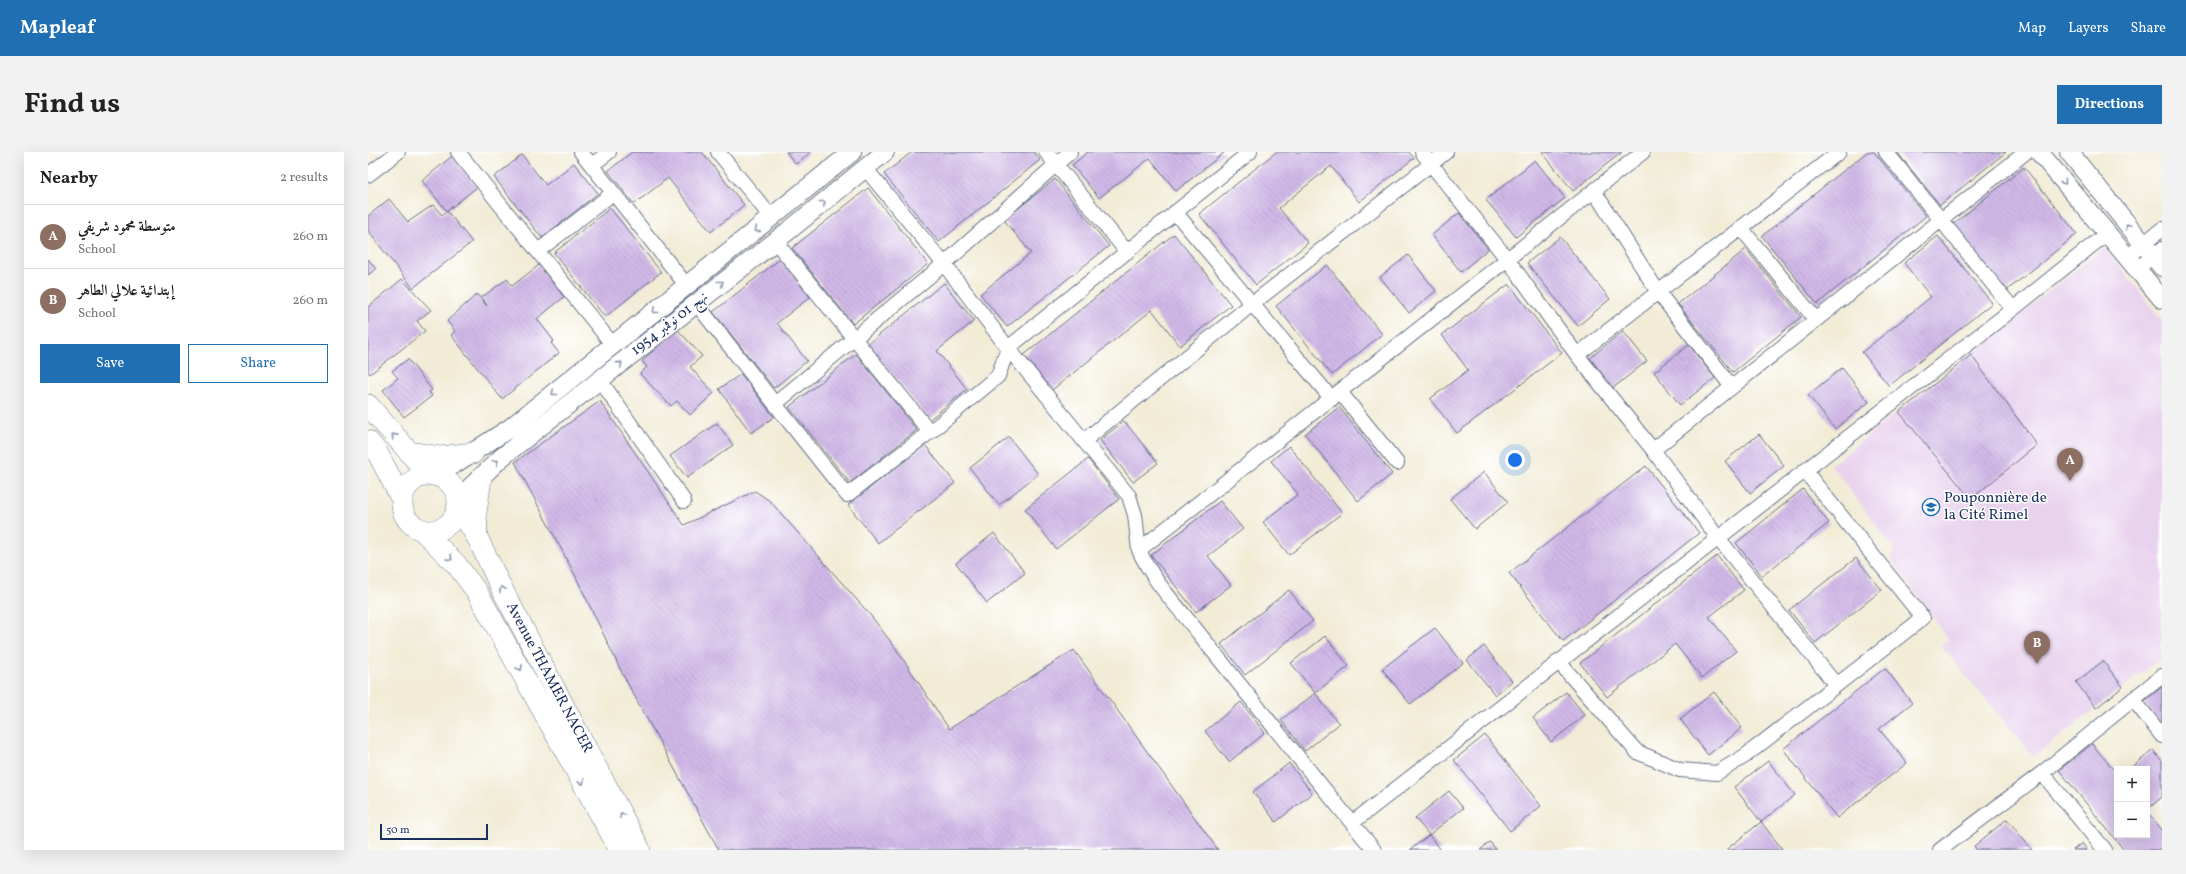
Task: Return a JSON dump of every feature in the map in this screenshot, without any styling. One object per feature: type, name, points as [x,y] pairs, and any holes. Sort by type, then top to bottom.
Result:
[{"type":"highway","points":[[368,405],[433,476],[448,482],[456,493],[458,503],[456,514],[446,526],[435,531],[423,531],[416,528],[406,519],[402,507],[402,500],[406,488],[411,482],[416,479],[433,476]]},
{"type":"highway","points":[[368,441],[377,452],[402,500]]},
{"type":"highway","points":[[410,452],[441,456],[473,453]]},
{"type":"highway","points":[[477,537],[476,512],[481,478]]},
{"type":"highway","name":"Avenue THAMER NACER","points":[[458,503],[640,850]]},
{"type":"highway","name":"Avenue THAMER NACER","points":[[423,531],[456,564],[478,592],[620,850]]},
{"type":"main road","name":"نهج 01 نوفمبر 1954","points":[[433,476],[473,453],[510,428],[852,152]]},
{"type":"main road","name":"نهج 01 نوفمبر 1954","points":[[458,503],[502,457],[775,242],[885,152]]},
{"type":"main road","points":[[2039,152],[2106,234],[2162,298]]},
{"type":"main road","points":[[2070,152],[2155,254]]},
{"type":"street","points":[[368,175],[398,152]]},
{"type":"street","points":[[458,152],[612,345]]},
{"type":"street","points":[[581,152],[687,286]]},
{"type":"street","points":[[592,165],[610,152]]},
{"type":"street","points":[[718,152],[772,218]]},
{"type":"street","points":[[1046,152],[1127,252]]},
{"type":"street","points":[[775,404],[944,264],[1070,152]]},
{"type":"street","points":[[1422,152],[1508,260],[1578,355],[1653,450],[1718,538],[1836,686]]},
{"type":"street","points":[[1085,440],[1252,304],[1446,152]]},
{"type":"street","points":[[1886,152],[1940,221],[2013,309]]},
{"type":"street","points":[[1653,450],[2026,152]]},
{"type":"street","points":[[696,303],[847,495],[930,432],[998,376],[1008,348],[1127,252],[1244,154]]},
{"type":"street","points":[[1139,550],[1508,260],[1594,191],[1636,154]]},
{"type":"street","points":[[1578,355],[1741,228],[1832,154]]},
{"type":"street","points":[[866,168],[944,264],[1008,348],[1067,421],[1085,440],[1129,496],[1135,515],[1139,550],[1144,562],[1263,715],[1374,850]]},
{"type":"street","points":[[1594,191],[1658,292],[1732,388]]},
{"type":"street","points":[[538,251],[613,193]]},
{"type":"street","points":[[1175,212],[1252,304],[1397,464]]},
{"type":"street","points":[[1741,228],[1816,320]]},
{"type":"street","points":[[2132,263],[2155,254],[2162,229]]},
{"type":"street","points":[[1352,823],[1558,661],[2013,309],[2106,234]]},
{"type":"street","points":[[775,242],[853,340],[930,432]]},
{"type":"street","points":[[600,380],[684,502]]},
{"type":"street","points":[[1558,661],[1637,752],[1680,770],[1717,773],[1745,756],[1836,686],[1923,618],[1805,471]]},
{"type":"street","points":[[1940,850],[2042,773],[2162,676]]},
{"type":"street","points":[[2133,699],[2162,736]]},
{"type":"street","points":[[2042,773],[2105,850]]},
{"type":"shaded area","points":[[2104,247],[2162,320],[2162,657],[2034,757],[1941,646],[1949,640],[1891,559],[1894,549],[1831,465]]},
{"type":"building","points":[[632,152],[702,152],[744,205],[711,232],[668,178],[634,204],[608,171]]},
{"type":"building","points":[[786,152],[811,152],[796,164]]},
{"type":"building","points":[[912,152],[1034,152],[1040,160],[939,242],[884,174]]},
{"type":"building","points":[[1088,152],[1225,152],[1176,191],[1150,158],[1099,198],[1072,165]]},
{"type":"building","points":[[1276,152],[1409,152],[1414,158],[1359,202],[1331,166],[1306,186],[1279,208],[1308,243],[1256,285],[1199,214]]},
{"type":"building","points":[[1542,152],[1622,152],[1573,191]]},
{"type":"building","points":[[1867,152],[1874,152],[1926,216],[1817,304],[1762,236]]},
{"type":"building","points":[[1897,152],[2006,152],[1940,205]]},
{"type":"building","points":[[522,155],[546,185],[574,163],[598,193],[542,238],[494,177]]},
{"type":"building","points":[[452,156],[477,187],[447,211],[422,181]]},
{"type":"building","points":[[1535,160],[1565,198],[1516,237],[1486,200]]},
{"type":"building","points":[[2024,167],[2077,234],[2006,291],[1952,225]]},
{"type":"building","points":[[1055,179],[1109,246],[1007,327],[980,294],[1031,253],[1004,220]]},
{"type":"building","points":[[868,188],[928,264],[853,324],[792,248]]},
{"type":"building","points":[[389,199],[408,222],[433,205],[442,215],[447,211],[472,242],[413,288],[368,231],[368,216]]},
{"type":"building","points":[[610,208],[661,272],[605,317],[554,253]]},
{"type":"building","points":[[1459,213],[1488,249],[1461,272],[1432,235]]},
{"type":"building","points":[[1174,234],[1231,305],[1180,346],[1152,310],[1052,390],[1024,355]]},
{"type":"building","points":[[1938,236],[1992,303],[1889,386],[1862,352],[1931,297],[1904,263]]},
{"type":"building","points":[[1560,237],[1610,299],[1578,326],[1527,263]]},
{"type":"building","points":[[1746,249],[1801,317],[1733,372],[1678,304]]},
{"type":"building","points":[[1408,255],[1436,291],[1409,313],[1380,277]]},
{"type":"building","points":[[368,259],[376,269],[368,275]]},
{"type":"building","points":[[780,259],[810,297],[777,323],[807,361],[774,388],[713,312]]},
{"type":"building","points":[[539,265],[564,297],[537,319],[554,341],[551,343],[559,353],[502,399],[451,335],[455,331],[447,321],[477,294],[487,306],[482,297],[507,279],[512,286]]},
{"type":"building","points":[[1327,265],[1382,334],[1332,375],[1276,306]]},
{"type":"building","points":[[402,279],[431,310],[417,321],[425,331],[370,374],[368,372],[368,307]]},
{"type":"building","points":[[944,283],[974,321],[937,351],[967,389],[929,420],[868,344]]},
{"type":"building","points":[[1509,284],[1562,353],[1457,433],[1430,399],[1468,370],[1442,335]]},
{"type":"building","points":[[677,329],[702,356],[690,367],[714,393],[690,415],[677,401],[671,406],[640,374],[647,367],[642,361]]},
{"type":"building","points":[[1623,331],[1647,361],[1613,388],[1590,358]]},
{"type":"building","points":[[1689,345],[1715,378],[1680,405],[1654,372]]},
{"type":"building","points":[[856,354],[917,430],[850,483],[789,407]]},
{"type":"building","points":[[1971,355],[2037,445],[1971,499],[1899,412]]},
{"type":"building","points":[[408,359],[432,390],[429,392],[432,396],[404,417],[383,390],[398,378],[392,371]]},
{"type":"building","points":[[1842,368],[1869,402],[1835,429],[1808,395]]},
{"type":"building","points":[[741,374],[774,417],[751,433],[719,389]]},
{"type":"building","points":[[600,401],[684,525],[755,491],[770,501],[871,616],[897,650],[949,729],[1074,650],[1218,850],[719,850],[623,675],[575,575],[515,462]]},
{"type":"building","points":[[1339,407],[1392,474],[1358,501],[1305,434]]},
{"type":"building","points":[[1124,421],[1158,463],[1133,482],[1100,440]]},
{"type":"building","points":[[717,423],[733,445],[687,478],[670,456]]},
{"type":"building","points":[[1759,434],[1784,466],[1750,493],[1725,461]]},
{"type":"building","points":[[1009,437],[1038,474],[999,505],[970,468]]},
{"type":"building","points":[[925,445],[955,483],[878,543],[848,505]]},
{"type":"building","points":[[1289,446],[1342,513],[1289,555],[1263,522],[1298,494],[1271,461]]},
{"type":"building","points":[[1088,459],[1119,499],[1056,549],[1025,509]]},
{"type":"building","points":[[1646,466],[1699,533],[1563,641],[1509,573]]},
{"type":"building","points":[[1484,472],[1508,502],[1475,529],[1450,499]]},
{"type":"building","points":[[1803,489],[1829,523],[1762,576],[1736,543]]},
{"type":"building","points":[[1220,501],[1243,529],[1208,556],[1231,585],[1196,612],[1151,555]]},
{"type":"building","points":[[994,533],[1025,573],[987,603],[956,563]]},
{"type":"building","points":[[1717,556],[1744,590],[1709,617],[1736,651],[1702,678],[1675,644],[1607,697],[1580,663]]},
{"type":"building","points":[[1856,558],[1882,590],[1815,643],[1789,610]]},
{"type":"building","points":[[1289,590],[1313,621],[1245,675],[1221,644]]},
{"type":"building","points":[[1435,628],[1463,663],[1410,704],[1382,669]]},
{"type":"building","points":[[1325,636],[1349,666],[1315,693],[1291,663]]},
{"type":"building","points":[[1484,646],[1512,681],[1495,695],[1467,660]]},
{"type":"building","points":[[2103,661],[2123,687],[2096,708],[2076,682]]},
{"type":"building","points":[[1885,668],[1912,703],[1879,729],[1907,763],[1837,818],[1783,749]]},
{"type":"building","points":[[2162,687],[2162,725],[2143,702]]},
{"type":"building","points":[[1566,692],[1585,715],[1551,742],[1533,718]]},
{"type":"building","points":[[1714,692],[1742,728],[1708,755],[1680,719]]},
{"type":"building","points":[[1315,693],[1339,724],[1305,751],[1281,720]]},
{"type":"building","points":[[1241,702],[1265,733],[1229,762],[1205,731]]},
{"type":"building","points":[[1485,735],[1541,806],[1510,831],[1454,760]]},
{"type":"building","points":[[2092,744],[2114,770],[2114,838],[2059,770]]},
{"type":"building","points":[[2153,750],[2162,761],[2162,797],[2150,807],[2150,766],[2134,766]]},
{"type":"building","points":[[1768,761],[1795,795],[1761,822],[1734,787]]},
{"type":"building","points":[[1289,763],[1312,793],[1276,822],[1253,792]]},
{"type":"building","points":[[1449,791],[1463,808],[1429,835],[1415,818]]},
{"type":"building","points":[[2150,815],[2162,830],[2162,850],[2124,850],[2114,838],[2150,838]]},
{"type":"building","points":[[2007,819],[2032,850],[1977,850],[1974,846]]},
{"type":"building","points":[[1761,822],[1783,850],[1727,850],[1727,849]]},
{"type":"building","points":[[1429,835],[1441,850],[1410,850]]},
{"type":"building","points":[[1490,842],[1496,850],[1480,850]]},
{"type":"building","points":[[2082,843],[2087,850],[2073,850]]},
{"type":"place","name":"متوسطة محمود شريفي","points":[[2070,481]]},
{"type":"place","name":"Pouponnière de la Cité Rimel","points":[[1931,507]]},
{"type":"place","name":"إبتدائية علالي الطاهر","points":[[2037,664]]}]
